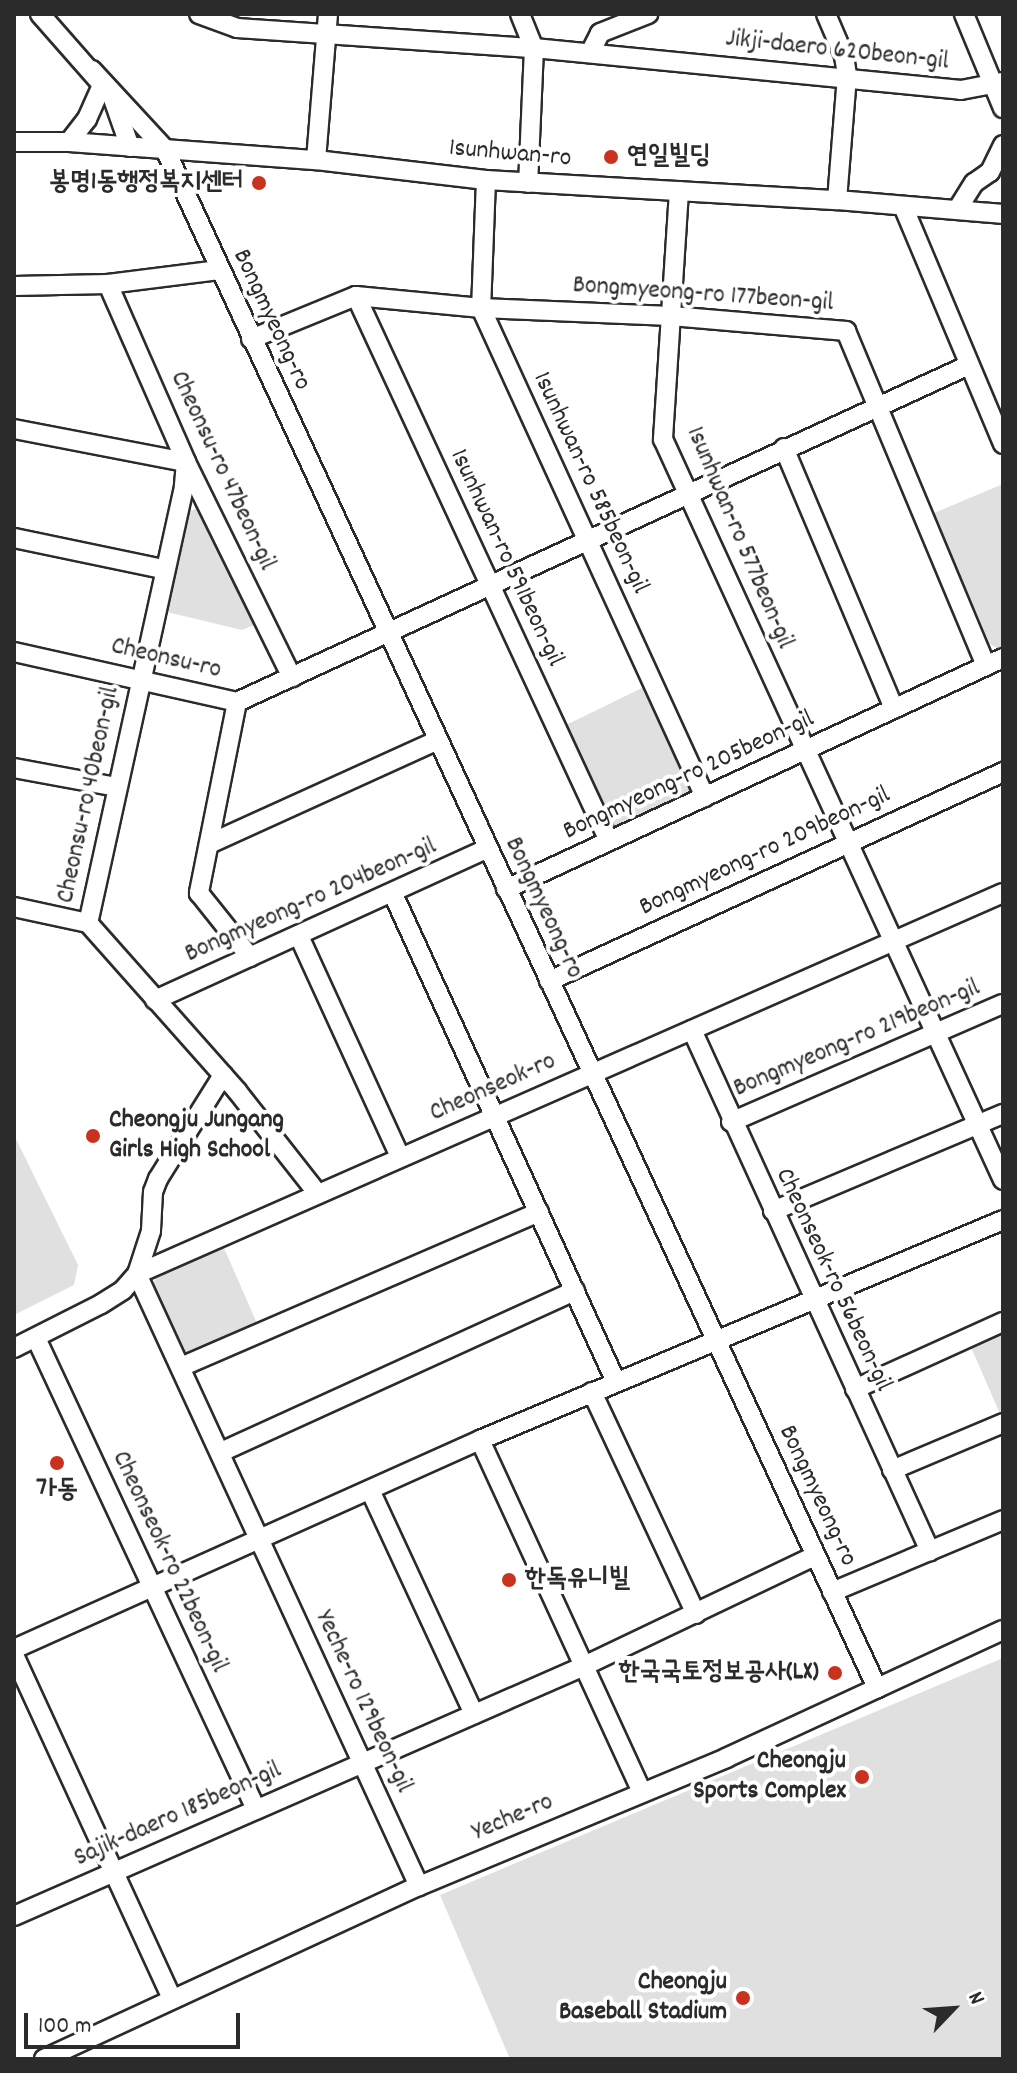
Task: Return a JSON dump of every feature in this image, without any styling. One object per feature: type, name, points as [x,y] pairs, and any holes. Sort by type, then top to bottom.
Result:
[{"type":"street","points":[[41,14],[112,96],[130,147]]},
{"type":"street","name":"Jikji-daero 620beon-gil","points":[[199,14],[237,28],[534,48],[847,76],[961,90],[998,84]]},
{"type":"street","points":[[316,160],[328,14]]},
{"type":"street","points":[[520,14],[534,48],[528,183]]},
{"type":"street","points":[[590,53],[600,33],[648,14]]},
{"type":"street","points":[[826,14],[844,56],[847,76],[837,200]]},
{"type":"street","points":[[964,14],[998,84],[1003,108]]},
{"type":"street","points":[[69,142],[87,119],[98,77]]},
{"type":"street","name":"Bongmyeong-ro","points":[[98,77],[165,149],[388,630],[436,741],[719,1342],[877,1688]]},
{"type":"street","name":"1sunhwan-ro","points":[[14,142],[69,142],[316,160],[486,180],[837,200],[1003,214]]},
{"type":"street","points":[[957,210],[974,183],[990,172],[1003,145]]},
{"type":"street","name":"1sunhwan-ro 585beon-gil","points":[[486,180],[481,308],[705,797]]},
{"type":"street","name":"1sunhwan-ro 577beon-gil","points":[[679,191],[663,439],[1003,1180]]},
{"type":"street","points":[[903,206],[1003,444]]},
{"type":"street","points":[[14,286],[108,284],[219,270]]},
{"type":"street","name":"Cheonsu-ro 47beon-gil","points":[[108,284],[186,462],[292,677]]},
{"type":"street","name":"Bongmyeong-ro 177beon-gil","points":[[251,339],[356,296],[481,308],[671,316],[846,331],[995,662]]},
{"type":"street","name":"1sunhwan-ro 591beon-gil","points":[[356,296],[609,841]]},
{"type":"street","name":"Cheonsu-ro","points":[[14,652],[237,702],[488,583],[969,365]]},
{"type":"street","points":[[14,429],[186,462]]},
{"type":"street","points":[[784,448],[894,709]]},
{"type":"street","name":"Cheonsu-ro 40beon-gil","points":[[88,923],[163,569],[184,487],[186,462]]},
{"type":"street","points":[[14,538],[163,569]]},
{"type":"street","name":"Bongmyeong-ro 205beon-gil","points":[[506,889],[806,753],[995,662]]},
{"type":"street","points":[[237,702],[199,893],[250,957]]},
{"type":"street","points":[[209,844],[436,741]]},
{"type":"street","points":[[14,768],[117,787]]},
{"type":"street","name":"Bongmyeong-ro 209beon-gil","points":[[549,981],[1003,772]]},
{"type":"street","name":"Bongmyeong-ro 204beon-gil","points":[[155,1000],[487,849]]},
{"type":"street","name":"Cheonseok-ro","points":[[14,1348],[101,1304],[123,1290],[137,1274],[1003,893]]},
{"type":"street","points":[[393,894],[616,1382]]},
{"type":"street","points":[[14,907],[88,923],[223,1075],[318,1194]]},
{"type":"street","points":[[299,936],[400,1157]]},
{"type":"street","name":"Bongmyeong-ro 219beon-gil","points":[[731,1122],[1003,1004]]},
{"type":"street","name":"Cheonseok-ro 56beon-gil","points":[[692,1030],[731,1122],[930,1551]]},
{"type":"street","points":[[137,1274],[151,1231],[153,1192],[158,1179],[223,1075]]},
{"type":"street","points":[[773,1211],[1003,1114]]},
{"type":"street","points":[[181,1367],[539,1212]]},
{"type":"street","points":[[172,1998],[14,1652],[480,1440],[701,1344],[719,1342],[1003,1220]]},
{"type":"street","name":"Yeche-ro 129beon-gil","points":[[137,1274],[419,1886]]},
{"type":"street","points":[[221,1452],[575,1291]]},
{"type":"street","points":[[855,1389],[1003,1322]]},
{"type":"street","name":"Cheonseok-ro 22beon-gil","points":[[36,1338],[255,1807]]},
{"type":"street","points":[[592,1392],[696,1614]]},
{"type":"street","points":[[892,1470],[1003,1423]]},
{"type":"street","points":[[480,1440],[642,1792]]},
{"type":"street","points":[[370,1490],[474,1714]]},
{"type":"street","points":[[832,1592],[1003,1520]]},
{"type":"street","name":"Sajik-daero 185beon-gil","points":[[14,1916],[255,1807],[584,1666],[815,1556]]},
{"type":"street","name":"Yeche-ro","points":[[44,2059],[419,1886],[642,1792],[1003,1630]]},
{"type":"shaded area","points":[[1003,484],[1002,651],[990,644],[934,513]]},
{"type":"shaded area","points":[[200,507],[259,623],[242,630],[167,612],[190,511]]},
{"type":"shaded area","points":[[648,685],[694,784],[691,797],[623,830],[608,822],[564,726]]},
{"type":"shaded area","points":[[14,1135],[78,1265],[74,1285],[14,1315]]},
{"type":"shaded area","points":[[224,1248],[259,1328],[197,1355],[185,1354],[153,1290],[155,1277]]},
{"type":"shaded area","points":[[1003,1329],[1003,1415],[1001,1416],[970,1345]]},
{"type":"shaded area","name":"Cheongju Sports Complex","points":[[1003,1658],[1003,2059],[510,2059],[440,1895]]},
{"type":"place","name":"연일빌딩","points":[[611,157]]},
{"type":"place","name":"봉명1동행정복지센터","points":[[259,183]]},
{"type":"place","name":"Cheongju Jungang Girls High School","points":[[93,1136]]},
{"type":"place","name":"가동","points":[[57,1463]]},
{"type":"place","name":"한독유니빌","points":[[509,1580]]},
{"type":"place","name":"한국국토정보공사(LX)","points":[[835,1673]]},
{"type":"place","name":"Cheongju Sports Complex","points":[[862,1777]]},
{"type":"place","name":"Cheongju Baseball Stadium","points":[[743,1998]]}]
